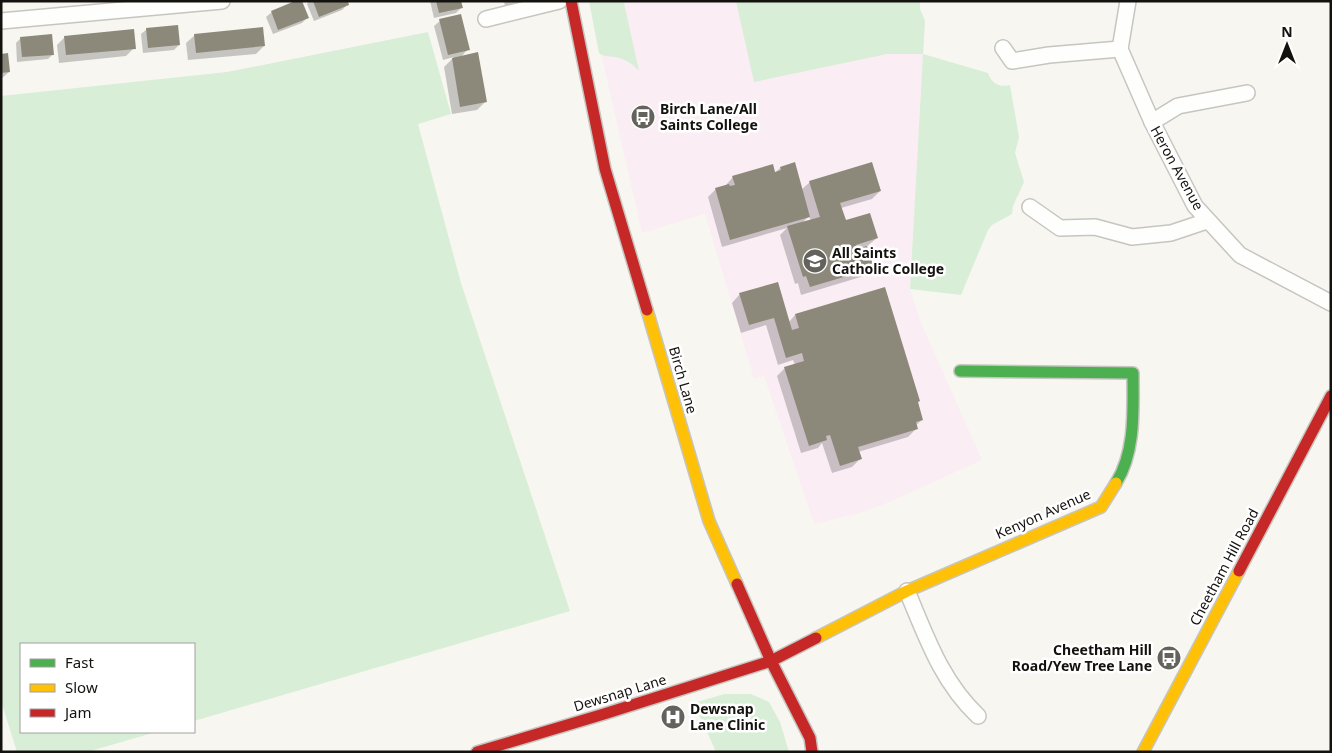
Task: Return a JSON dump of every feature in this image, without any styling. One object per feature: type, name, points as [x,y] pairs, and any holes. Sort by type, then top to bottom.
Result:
[{"type":"main road","name":"Birch Lane","points":[[571,1],[605,169],[709,521],[771,661],[810,738],[812,752]]},
{"type":"main road","name":"Kenyon Avenue","points":[[771,661],[907,590],[1101,507],[1121,475],[1133,431],[1133,373],[960,371]]},
{"type":"main road","name":"Cheetham Hill Road","points":[[1143,752],[1331,396]]},
{"type":"main road","name":"Dewsnap Lane","points":[[477,752],[771,661]]},
{"type":"street","points":[[1,21],[222,1]]},
{"type":"street","points":[[486,19],[559,1]]},
{"type":"street","points":[[1003,48],[1012,61],[1049,55],[1120,49],[1128,1]]},
{"type":"street","name":"Heron Avenue","points":[[1120,49],[1152,122],[1195,206],[1207,221],[1240,255],[1331,303]]},
{"type":"street","points":[[1152,122],[1178,106],[1247,93]]},
{"type":"street","points":[[1030,207],[1060,228],[1095,226],[1132,237],[1171,233],[1207,221]]},
{"type":"street","points":[[907,590],[943,673],[963,702],[978,716]]},
{"type":"shaded area","name":"All Saints Catholic College","points":[[589,1],[920,1],[920,9],[925,21],[910,289],[921,323],[982,460],[887,503],[860,513],[814,524],[764,376],[754,379],[705,214],[642,233]]},
{"type":"green space","points":[[589,1],[628,1],[624,3],[639,71],[625,60],[599,53]]},
{"type":"green space","points":[[736,1],[920,1],[920,9],[925,21],[923,54],[887,54],[754,82]]},
{"type":"green space","points":[[428,32],[451,114],[418,124],[461,283],[570,611],[195,721],[195,643],[20,643],[20,733],[153,733],[87,752],[17,752],[1,701],[1,96],[227,72]]},
{"type":"green space","points":[[923,54],[988,73],[991,80],[996,84],[1010,85],[1019,137],[1015,153],[1024,182],[1013,206],[1012,214],[992,225],[988,230],[961,295],[910,289]]},
{"type":"green space","points":[[724,694],[751,694],[769,702],[780,722],[789,752],[716,752],[694,703]]},
{"type":"building","points":[[295,1],[302,1],[309,18],[278,30],[271,11]]},
{"type":"building","points":[[313,1],[348,1],[349,5],[319,17]]},
{"type":"building","points":[[436,1],[461,1],[463,8],[439,13]]},
{"type":"building","points":[[461,14],[470,50],[448,55],[439,19]]},
{"type":"building","points":[[178,25],[180,45],[148,48],[146,28]]},
{"type":"building","points":[[263,27],[265,46],[196,53],[194,34]]},
{"type":"building","points":[[134,29],[136,49],[66,55],[64,36]]},
{"type":"building","points":[[52,34],[54,55],[22,57],[20,37]]},
{"type":"building","points":[[478,52],[487,102],[460,107],[452,58]]},
{"type":"building","points":[[8,53],[10,72],[1,73],[1,54]]},
{"type":"building","points":[[795,162],[810,217],[730,240],[715,188],[729,184],[730,186],[735,185],[732,176],[773,164],[775,172],[781,170],[780,167]]},
{"type":"building","points":[[872,162],[881,191],[840,203],[846,220],[870,213],[878,238],[856,245],[858,249],[867,246],[874,268],[810,287],[806,276],[803,277],[787,226],[820,217],[809,181]]},
{"type":"building","points":[[778,282],[792,330],[799,328],[795,314],[885,287],[920,401],[918,402],[923,420],[916,422],[918,429],[858,447],[862,459],[840,466],[830,435],[826,436],[827,440],[809,446],[784,367],[804,361],[802,353],[786,358],[774,318],[749,325],[739,293]]},
{"type":"traffic: fast","points":[[960,371],[1133,373],[1133,415],[1130,444],[1122,471],[1116,483]]},
{"type":"traffic: slow","points":[[647,310],[709,521],[737,584]]},
{"type":"traffic: slow","points":[[816,638],[907,591],[1101,507],[1116,483]]},
{"type":"traffic: slow","points":[[1143,752],[1239,571]]},
{"type":"traffic: jam","points":[[571,1],[605,169],[647,310]]},
{"type":"traffic: jam","points":[[1239,571],[1331,396]]},
{"type":"traffic: jam","points":[[737,584],[771,661],[810,738],[812,752]]},
{"type":"traffic: jam","points":[[477,752],[771,661],[816,638]]},
{"type":"place","name":"Birch Lane/All Saints College","points":[[643,117]]},
{"type":"place","name":"All Saints Catholic College","points":[[815,261]]},
{"type":"place","name":"Cheetham Hill Road/Yew Tree Lane","points":[[1169,658]]},
{"type":"place","name":"Dewsnap Lane Clinic","points":[[673,717]]}]
